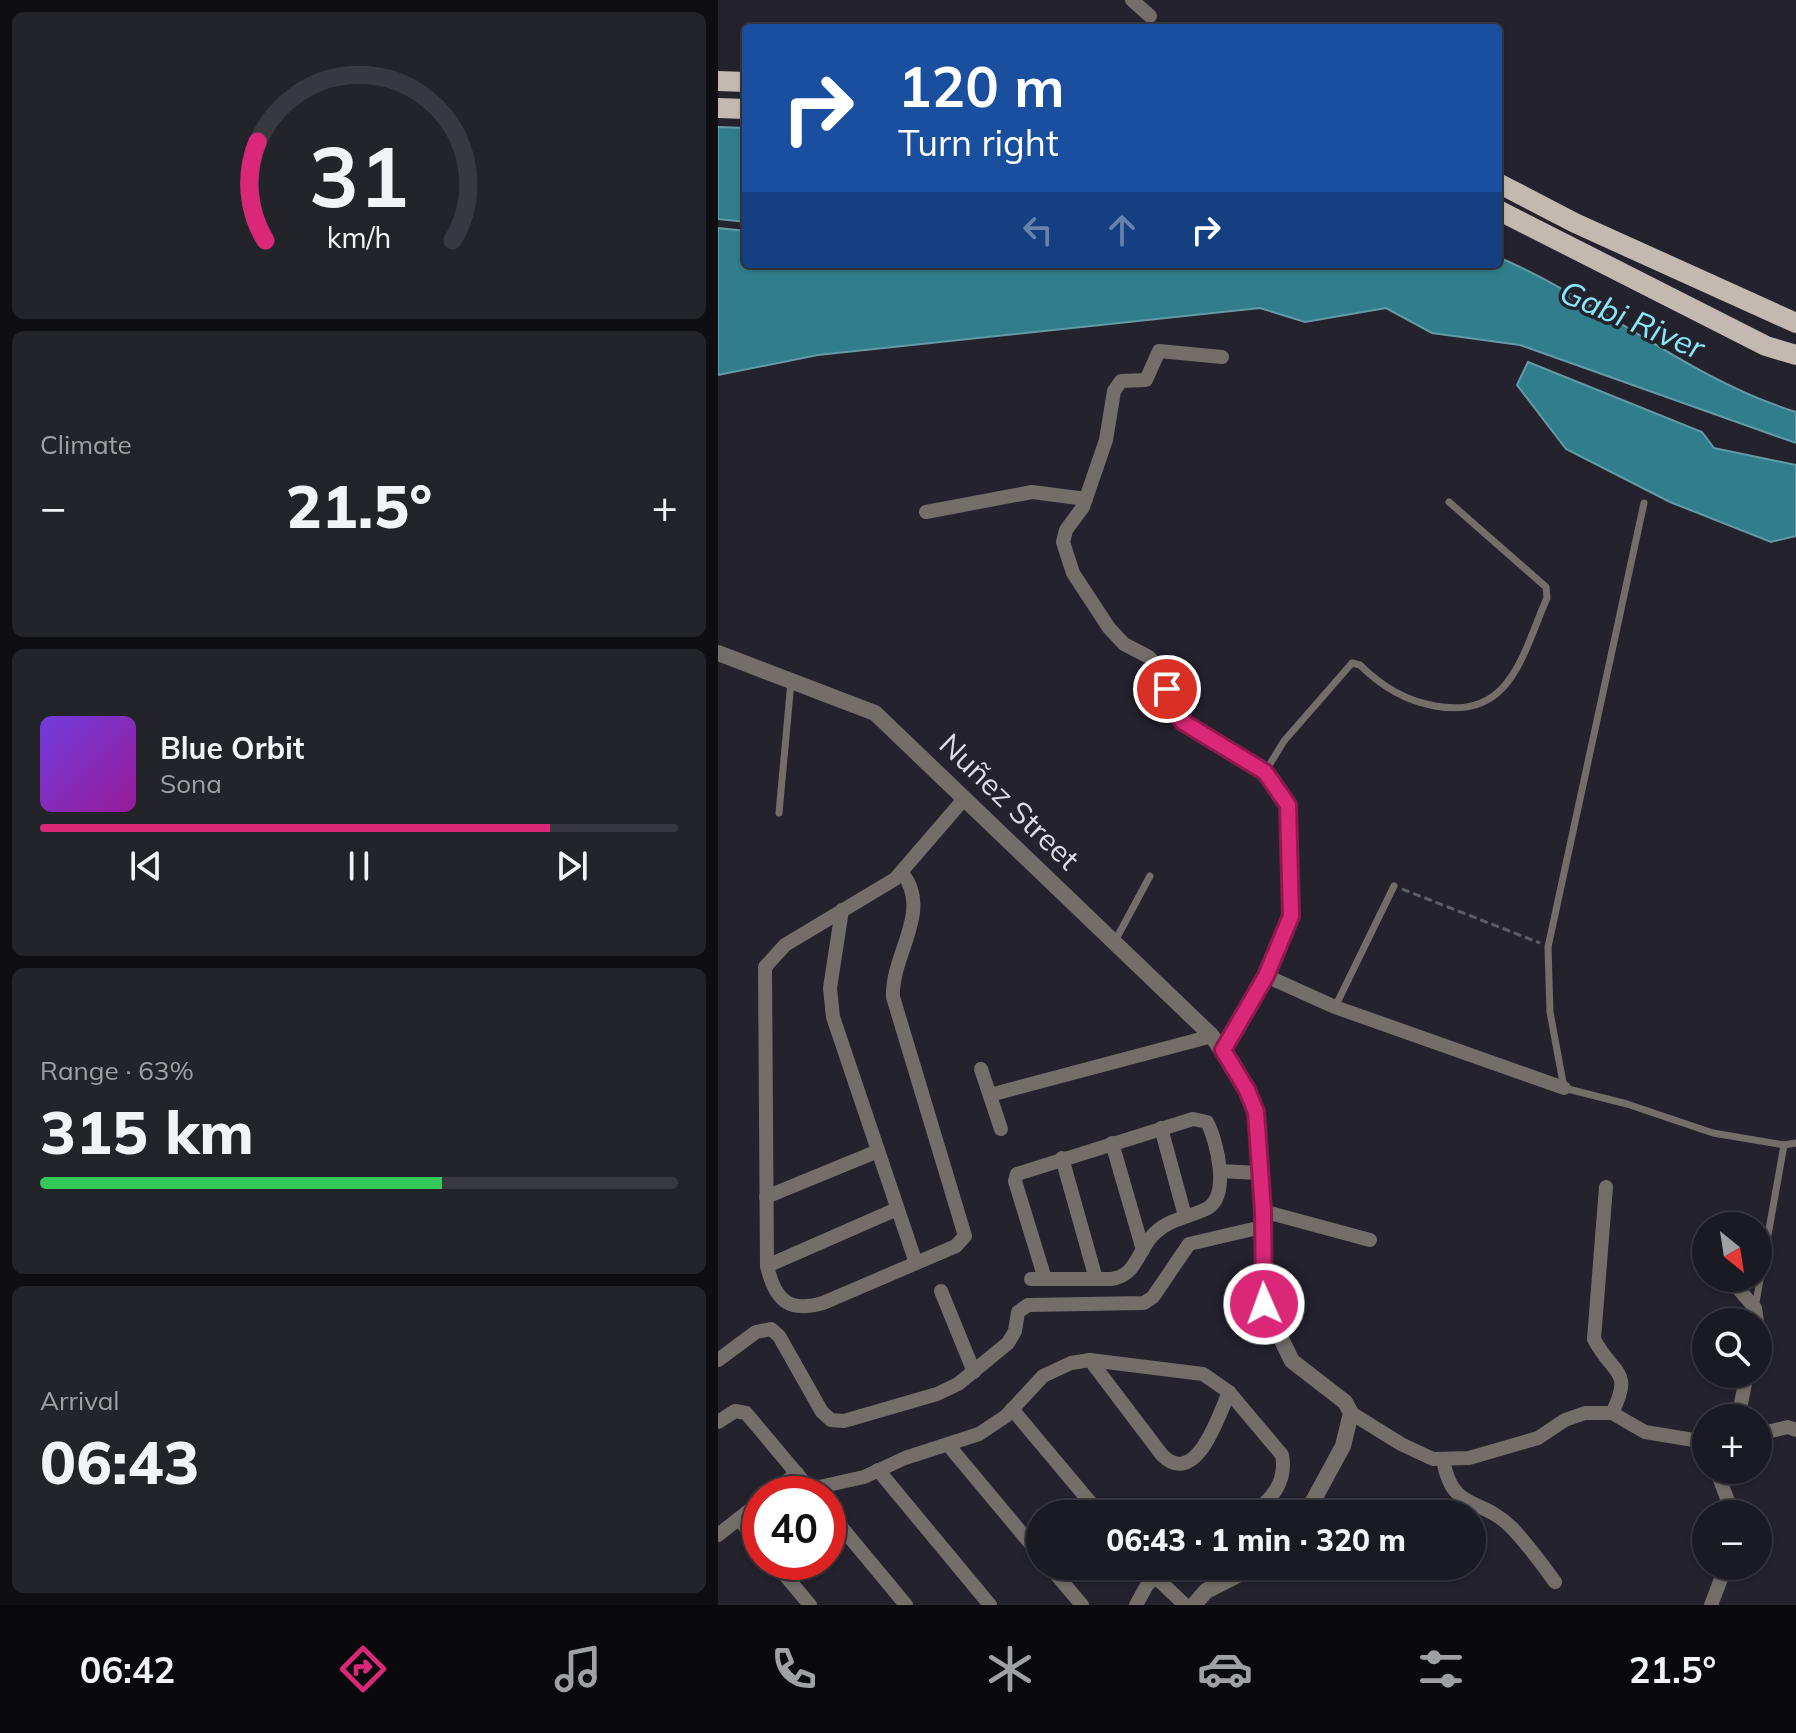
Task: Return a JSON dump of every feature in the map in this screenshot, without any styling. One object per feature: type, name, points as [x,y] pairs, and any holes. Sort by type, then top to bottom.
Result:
[{"type":"main road","points":[[718,81],[742,82]]},
{"type":"main road","points":[[718,108],[742,109]]},
{"type":"main road","points":[[1502,185],[1575,223],[1796,323]]},
{"type":"main road","points":[[1502,212],[1766,346],[1796,355]]},
{"type":"street","points":[[1132,0],[1150,16]]},
{"type":"street","points":[[1222,357],[1165,350],[1156,355],[1146,380],[1121,381],[1114,391],[1106,440],[1086,499],[1066,530],[1063,542],[1073,573],[1124,644],[1149,657],[1162,671],[1172,707],[1183,722],[1265,772],[1288,805],[1291,916],[1266,976],[1223,1050]]},
{"type":"street","points":[[926,512],[1032,492],[1086,499]]},
{"type":"street","name":"Nuñez Street","points":[[718,653],[875,713],[1212,1036],[1247,1090],[1256,1112],[1264,1304],[1276,1336],[1292,1361],[1345,1402],[1351,1413]]},
{"type":"street","points":[[902,873],[913,888],[915,902],[893,982],[893,997],[965,1231],[964,1239],[956,1246],[823,1303],[803,1308],[791,1306],[778,1294],[767,1266],[765,967],[785,945],[902,873],[964,799]]},
{"type":"street","points":[[842,910],[830,988],[831,1005],[916,1263]]},
{"type":"street","points":[[1266,976],[1335,1007],[1564,1088]]},
{"type":"street","points":[[990,1095],[1212,1036]]},
{"type":"street","points":[[981,1069],[1001,1129]]},
{"type":"street","points":[[1193,1119],[1204,1120],[1215,1143],[1220,1171],[1214,1202],[1157,1230],[1134,1266],[1121,1277],[1038,1279],[1015,1179],[1023,1170],[1161,1128],[1193,1119]]},
{"type":"street","points":[[1161,1128],[1185,1216]]},
{"type":"street","points":[[1112,1143],[1143,1250]]},
{"type":"street","points":[[766,1197],[878,1151]]},
{"type":"street","points":[[1062,1158],[1096,1279]]},
{"type":"street","points":[[1220,1171],[1259,1173]]},
{"type":"street","points":[[1606,1187],[1594,1339],[1603,1356],[1623,1378],[1624,1390],[1612,1413]]},
{"type":"street","points":[[767,1266],[897,1209]]},
{"type":"street","points":[[719,1359],[756,1332],[771,1329],[779,1336],[822,1412],[838,1422],[937,1394],[974,1372],[1013,1336],[1015,1317],[1022,1308],[1034,1304],[1144,1303],[1153,1297],[1189,1244],[1262,1219],[1370,1240]]},
{"type":"street","points":[[941,1291],[974,1372]]},
{"type":"street","points":[[1090,1360],[1162,1455],[1178,1464],[1189,1462],[1201,1452],[1229,1392]]},
{"type":"street","points":[[846,1480],[905,1458],[949,1446],[989,1428],[1043,1376],[1071,1363],[1090,1360],[1194,1371],[1210,1377],[1229,1392],[1274,1442],[1283,1462],[1276,1490],[1265,1500]]},
{"type":"street","points":[[1012,1409],[1088,1500]]},
{"type":"street","points":[[718,1422],[731,1412],[743,1411],[800,1476]]},
{"type":"street","points":[[1314,1500],[1343,1446],[1351,1413],[1401,1444],[1433,1459],[1469,1458],[1538,1438],[1565,1420],[1585,1413],[1612,1413],[1645,1432],[1692,1440]]},
{"type":"street","points":[[1772,1431],[1788,1427],[1796,1430]]},
{"type":"street","points":[[949,1446],[1026,1538]]},
{"type":"street","points":[[1443,1459],[1447,1483],[1465,1499],[1509,1525],[1555,1582]]},
{"type":"street","points":[[878,1470],[990,1605]]},
{"type":"street","points":[[793,1476],[797,1473]]},
{"type":"street","points":[[718,1535],[742,1517]]},
{"type":"street","points":[[739,1519],[742,1523]]},
{"type":"street","points":[[846,1533],[906,1605]]},
{"type":"street","points":[[789,1580],[810,1605]]},
{"type":"street","points":[[1061,1580],[1082,1605]]},
{"type":"street","points":[[1136,1605],[1146,1580]]},
{"type":"street","points":[[1159,1580],[1185,1605]]},
{"type":"street","points":[[1194,1605],[1206,1591],[1228,1580]]},
{"type":"street","points":[[1711,1605],[1721,1580]]},
{"type":"lane","points":[[1265,772],[1284,741],[1352,663],[1360,665],[1411,702],[1461,711],[1488,702],[1502,690],[1541,612],[1546,587],[1449,502]]},
{"type":"lane","points":[[1644,503],[1548,947],[1550,1012],[1564,1088],[1627,1104],[1713,1133],[1784,1145],[1796,1143]]},
{"type":"lane","points":[[779,813],[791,682]]},
{"type":"lane","points":[[1115,942],[1150,876]]},
{"type":"lane","points":[[1335,1007],[1394,886]]},
{"type":"lane","points":[[1757,1308],[1784,1145]]},
{"type":"path","points":[[1394,886],[1548,947]]},
{"type":"water","points":[[718,127],[742,128],[742,222],[718,219]]},
{"type":"water","points":[[718,228],[742,231],[742,268],[1502,268],[1502,259],[1573,295],[1719,380],[1796,412],[1796,443],[1520,345],[1432,333],[1386,308],[1305,322],[1260,308],[818,355],[718,375]]},
{"type":"water","points":[[1528,362],[1702,432],[1714,448],[1796,465],[1796,536],[1771,542],[1670,502],[1566,449],[1517,385]]},
{"type":"route","points":[[1167,689],[1172,707],[1183,722],[1265,772],[1288,805],[1291,916],[1266,976],[1223,1050],[1256,1112],[1263,1211],[1264,1304]]},
{"type":"water label","name":"Gabi River","points":[[1632,320]]}]
